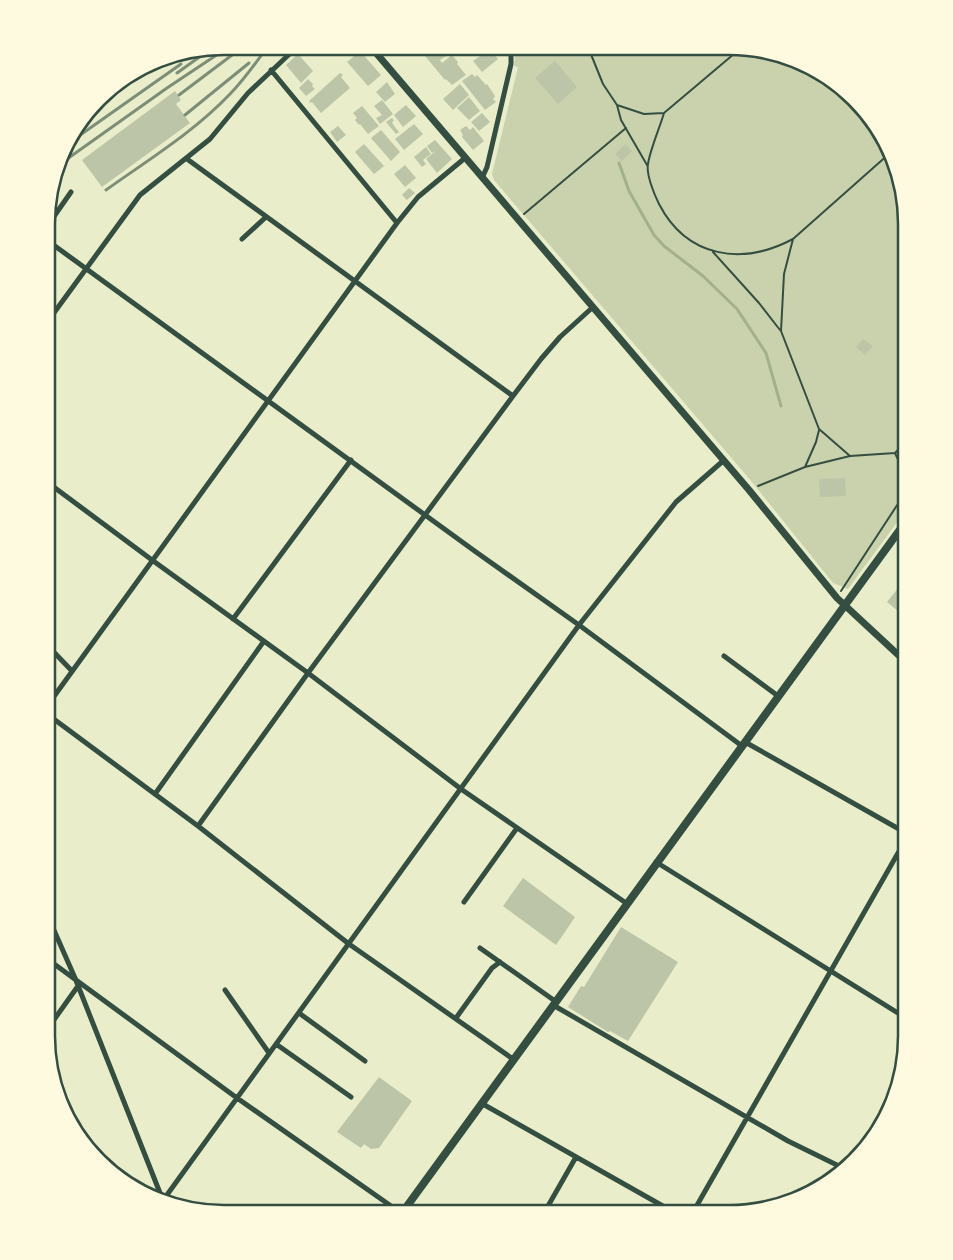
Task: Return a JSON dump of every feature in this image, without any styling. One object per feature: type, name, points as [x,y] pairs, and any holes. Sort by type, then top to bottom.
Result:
[{"type":"main road","points":[[407,1205],[898,532]]},
{"type":"street","points":[[55,311],[140,195],[187,159],[210,138],[248,93],[288,55]]},
{"type":"street","points":[[378,55],[749,490],[837,598],[898,656]]},
{"type":"street","points":[[483,176],[487,167],[511,55]]},
{"type":"street","points":[[271,70],[397,222]]},
{"type":"street","points":[[55,695],[356,282],[397,222],[418,197],[466,158]]},
{"type":"street","points":[[187,159],[512,396]]},
{"type":"street","points":[[55,214],[71,192]]},
{"type":"street","points":[[242,239],[266,217]]},
{"type":"street","points":[[55,247],[744,744],[898,829]]},
{"type":"street","points":[[198,826],[512,396],[547,351],[593,307]]},
{"type":"street","points":[[233,619],[351,460]]},
{"type":"street","points":[[166,1194],[299,1013],[579,624],[676,502],[723,461]]},
{"type":"street","points":[[55,488],[308,673],[461,789],[626,903]]},
{"type":"street","points":[[155,794],[264,641]]},
{"type":"street","points":[[55,653],[72,671]]},
{"type":"street","points":[[724,656],[778,696]]},
{"type":"street","points":[[55,720],[198,826],[349,944],[513,1059]]},
{"type":"street","points":[[464,902],[517,828]]},
{"type":"street","points":[[697,1205],[898,852]]},
{"type":"street","points":[[656,862],[898,1013]]},
{"type":"street","points":[[55,932],[161,1193]]},
{"type":"street","points":[[480,948],[554,1003],[788,1141],[837,1166]]},
{"type":"street","points":[[456,1018],[492,968],[500,962]]},
{"type":"street","points":[[55,964],[237,1098],[390,1205]]},
{"type":"street","points":[[55,1018],[78,986]]},
{"type":"street","points":[[225,990],[269,1053]]},
{"type":"street","points":[[299,1013],[365,1061]]},
{"type":"street","points":[[276,1044],[351,1098]]},
{"type":"street","points":[[481,1102],[660,1205]]},
{"type":"street","points":[[549,1205],[576,1157]]},
{"type":"path","points":[[591,55],[603,84],[647,165],[653,192],[670,222],[686,236],[712,252],[759,303],[781,331],[819,429],[850,456]]},
{"type":"path","points":[[647,165],[664,113],[733,55]]},
{"type":"path","points":[[616,105],[644,114],[664,113]]},
{"type":"path","points":[[522,215],[626,128]]},
{"type":"path","points":[[712,252],[732,255],[762,252],[793,239],[885,158]]},
{"type":"path","points":[[781,331],[784,274],[793,239]]},
{"type":"path","points":[[805,467],[816,442],[819,429]]},
{"type":"path","points":[[754,488],[805,467],[850,456],[895,453],[898,450]]},
{"type":"path","points":[[895,453],[898,460]]},
{"type":"path","points":[[837,598],[898,504]]},
{"type":"green space","points":[[515,55],[751,56],[794,68],[832,90],[849,104],[875,139],[889,169],[897,202],[898,521],[848,589],[833,583],[752,482],[494,180],[492,174],[518,67],[514,66]]},
{"type":"building","points":[[299,55],[313,71],[301,83],[286,65]]},
{"type":"building","points":[[355,55],[364,55],[381,75],[368,86],[347,62]]},
{"type":"building","points":[[448,55],[440,60],[442,63],[452,55],[466,75],[452,85],[445,80],[425,56]]},
{"type":"building","points":[[482,55],[495,55],[498,59],[482,72],[473,61]]},
{"type":"building","points":[[555,61],[577,87],[558,104],[535,78]]},
{"type":"building","points":[[340,73],[350,88],[321,113],[309,101]]},
{"type":"building","points":[[472,74],[475,77],[477,75],[487,84],[495,96],[493,99],[496,102],[485,110],[462,81]]},
{"type":"building","points":[[308,79],[315,89],[306,96],[299,88]]},
{"type":"building","points":[[387,82],[395,94],[385,102],[376,92]]},
{"type":"building","points":[[460,84],[469,95],[453,110],[443,99]]},
{"type":"building","points":[[175,91],[181,100],[176,104],[190,123],[102,187],[82,160]]},
{"type":"building","points":[[469,97],[480,111],[469,120],[457,108]]},
{"type":"building","points":[[382,100],[393,114],[380,124],[376,118],[382,115],[374,106]]},
{"type":"building","points":[[406,105],[416,116],[403,127],[394,115]]},
{"type":"building","points":[[362,106],[379,126],[368,134],[355,120],[357,118],[353,113]]},
{"type":"building","points":[[482,113],[490,122],[479,131],[471,122]]},
{"type":"building","points":[[392,118],[394,120],[392,123],[399,132],[396,134],[386,122]]},
{"type":"building","points":[[414,124],[423,134],[404,150],[395,139]]},
{"type":"building","points":[[338,126],[346,135],[337,142],[330,132]]},
{"type":"building","points":[[466,126],[470,130],[473,127],[484,141],[473,150],[462,137],[463,135],[460,130]]},
{"type":"building","points":[[381,130],[400,152],[391,161],[371,138]]},
{"type":"building","points":[[435,140],[452,159],[437,173],[426,159],[436,151],[432,153],[427,146]]},
{"type":"building","points":[[364,144],[384,166],[374,174],[355,152]]},
{"type":"building","points":[[625,144],[632,151],[622,161],[615,154]]},
{"type":"building","points":[[426,147],[431,154],[423,160],[426,164],[422,167],[414,157]]},
{"type":"building","points":[[405,165],[416,178],[405,187],[394,174]]},
{"type":"building","points":[[409,188],[415,193],[407,200],[402,195]]},
{"type":"building","points":[[863,339],[873,346],[865,355],[856,347]]},
{"type":"building","points":[[845,478],[846,496],[820,497],[819,479]]},
{"type":"building","points":[[898,588],[898,611],[887,602]]},
{"type":"building","points":[[523,878],[575,917],[556,945],[503,906]]},
{"type":"building","points":[[621,927],[678,962],[628,1041],[610,1031],[608,1032],[568,1007],[581,986],[584,987]]},
{"type":"building","points":[[379,1077],[412,1101],[379,1148],[371,1149],[364,1144],[361,1148],[337,1132]]},
{"type":"waterway","points":[[619,163],[629,191],[654,235],[664,246],[703,276],[737,309],[766,353],[781,406]]},
{"type":"railway","points":[[69,158],[216,55]]},
{"type":"railway","points":[[179,95],[232,55]]},
{"type":"railway","points":[[106,190],[170,145],[216,108],[240,83],[261,55]]},
{"type":"railway","points":[[177,73],[200,56]]},
{"type":"railway","points":[[185,115],[249,63]]},
{"type":"railway","points":[[80,135],[181,64]]}]
